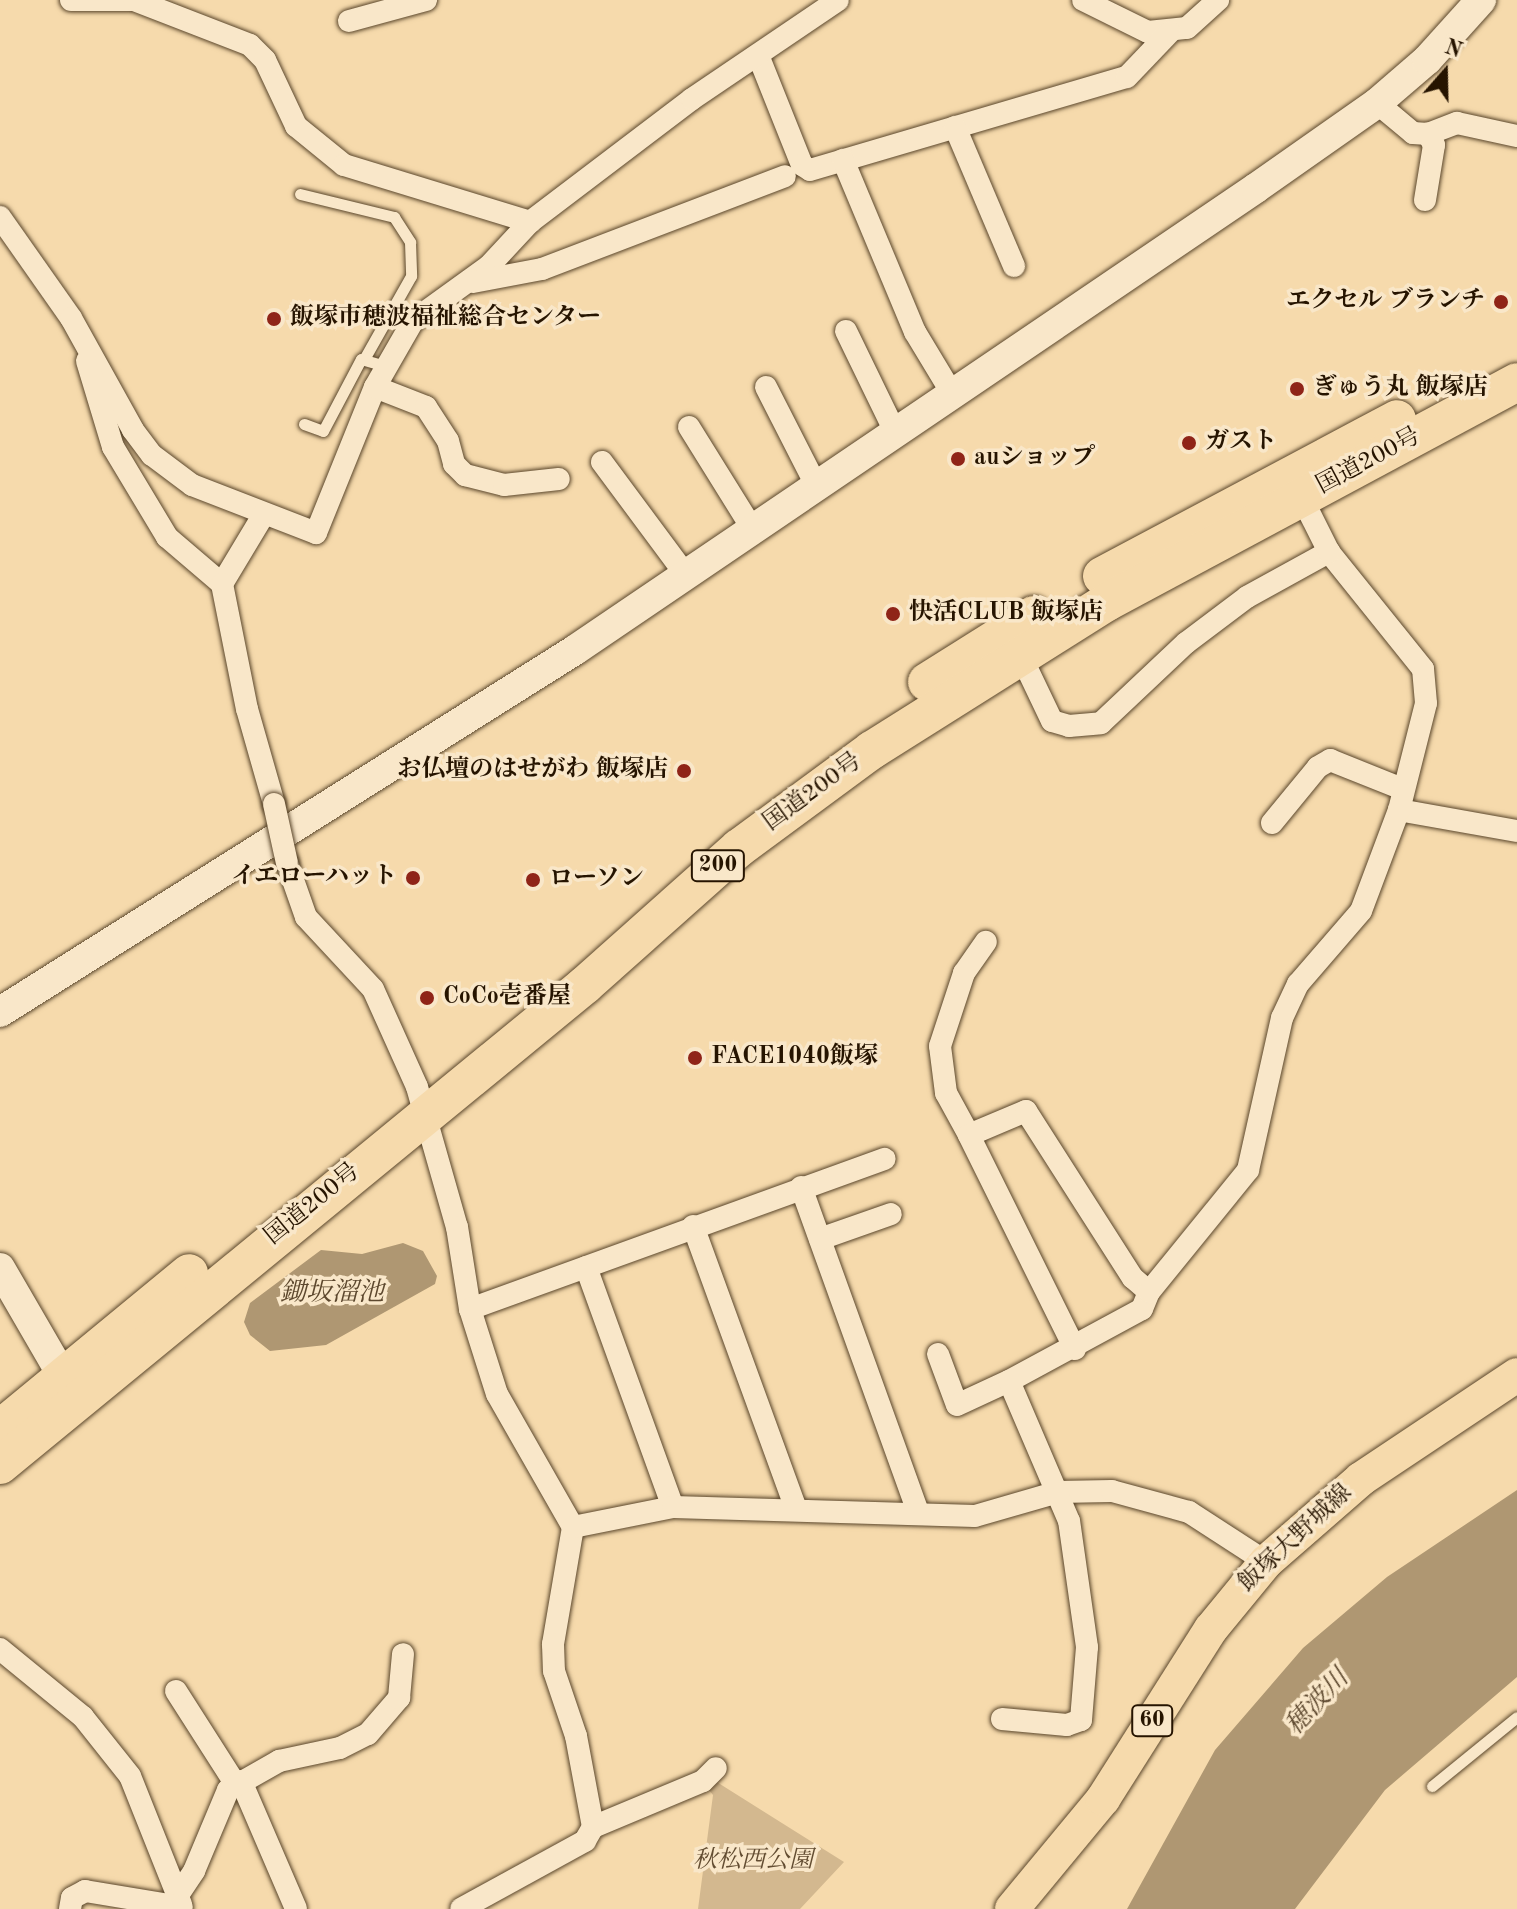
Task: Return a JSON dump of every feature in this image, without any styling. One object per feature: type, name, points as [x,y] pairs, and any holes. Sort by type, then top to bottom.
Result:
[{"type":"highway","name":"国道200号","points":[[0,1429],[71,1384],[422,1099],[687,863],[862,727],[975,650],[1202,519],[1517,354]]},
{"type":"highway","name":"国道200号","points":[[422,1099],[585,985],[739,848],[872,750],[1020,654],[1517,382]]},
{"type":"highway","name":"国道200号","points":[[0,1465],[71,1384]]},
{"type":"main road","name":"飯塚大野城線","points":[[1016,1907],[1103,1799],[1211,1629],[1266,1562],[1361,1479],[1517,1375]]},
{"type":"street","points":[[71,0],[134,0],[250,45],[265,60],[296,126],[344,165],[530,222]]},
{"type":"street","points":[[349,21],[426,0]]},
{"type":"street","points":[[0,217],[71,318],[152,455],[192,485],[316,533],[375,387],[413,321],[468,283],[530,222],[838,0]]},
{"type":"street","points":[[1083,0],[1130,28],[1170,32],[1187,28],[1218,0]]},
{"type":"street","points":[[0,1012],[686,575],[896,434],[1377,103],[1427,60],[1481,0]]},
{"type":"street","points":[[758,55],[802,165],[810,170],[1127,77],[1170,32]]},
{"type":"street","points":[[1377,103],[1398,124],[1428,134],[1457,123],[1517,136]]},
{"type":"street","points":[[955,127],[1014,266]]},
{"type":"street","points":[[1425,200],[1434,145],[1428,134]]},
{"type":"street","points":[[843,160],[915,332],[953,395]]},
{"type":"street","points":[[468,283],[542,269],[785,176]]},
{"type":"street","points":[[71,318],[113,447],[167,537],[222,584],[247,709],[287,863],[306,917],[336,955],[373,989],[422,1099],[457,1227],[470,1309],[497,1394],[573,1527],[553,1644],[554,1671],[576,1736],[593,1827]]},
{"type":"street","points":[[846,331],[896,434]]},
{"type":"street","points":[[375,387],[426,407],[448,441],[454,464],[465,475],[504,485],[559,479]]},
{"type":"street","points":[[766,387],[817,487]]},
{"type":"street","points":[[689,427],[753,530]]},
{"type":"street","points":[[602,462],[686,575]]},
{"type":"street","points":[[938,1354],[957,1405],[1075,1349],[1142,1309],[1149,1292],[1248,1170],[1282,1018],[1298,984],[1361,911],[1400,799],[1426,703],[1427,679],[1329,552],[1302,498]]},
{"type":"street","points":[[222,584],[264,514]]},
{"type":"street","points":[[1020,654],[1052,721],[1069,726],[1101,723],[1186,643],[1235,606],[1329,552]]},
{"type":"street","points":[[1272,823],[1318,767],[1330,760],[1400,799],[1517,831]]},
{"type":"street","points":[[986,942],[958,984],[940,1046],[946,1093],[1075,1349]]},
{"type":"street","points":[[969,1135],[1026,1111],[1133,1278],[1149,1292]]},
{"type":"street","points":[[470,1309],[885,1159]]},
{"type":"street","points":[[801,1187],[918,1512]]},
{"type":"street","points":[[820,1239],[891,1214]]},
{"type":"street","points":[[693,1226],[796,1509]]},
{"type":"street","points":[[586,1267],[673,1507]]},
{"type":"street","points":[[0,1268],[71,1384]]},
{"type":"street","points":[[1002,1719],[1067,1725],[1085,1714],[1087,1647],[1079,1569],[1058,1492],[1009,1381]]},
{"type":"street","points":[[573,1527],[673,1507],[975,1516],[1058,1492],[1112,1491],[1170,1504],[1266,1562]]},
{"type":"street","points":[[0,1649],[83,1717],[130,1776],[181,1904]]},
{"type":"street","points":[[181,1904],[219,1801],[238,1783],[279,1761],[340,1748],[368,1734],[399,1698],[403,1654]]},
{"type":"street","points":[[176,1691],[238,1783],[296,1909]]},
{"type":"street","points":[[461,1909],[585,1841],[593,1827],[703,1781],[716,1768]]},
{"type":"street","points":[[70,1909],[72,1898],[85,1891],[181,1904]]},
{"type":"lane","points":[[300,194],[394,217],[410,242],[411,276],[364,359],[356,363],[323,431],[304,424]]},
{"type":"lane","points":[[364,359],[386,366]]},
{"type":"lane","points":[[1432,1786],[1517,1717]]},
{"type":"green space","name":"秋松西公園","points":[[712,1779],[844,1862],[800,1909],[698,1909],[713,1795],[704,1784]]},
{"type":"water","name":"鋤坂溜池","points":[[403,1243],[423,1251],[437,1276],[435,1284],[326,1345],[270,1351],[250,1335],[244,1322],[250,1303],[321,1250],[362,1254]]},
{"type":"water","name":"穂波川","points":[[1517,1490],[1517,1677],[1385,1790],[1295,1909],[1127,1909],[1215,1750],[1303,1648],[1387,1577]]},
{"type":"place","name":"エクセル ブランチ","points":[[1501,302]]},
{"type":"place","name":"飯塚市穂波福祉総合センター","points":[[274,319]]},
{"type":"place","name":"ぎゅう丸 飯塚店","points":[[1297,389]]},
{"type":"place","name":"ガスト","points":[[1189,443]]},
{"type":"place","name":"auショップ","points":[[958,459]]},
{"type":"place","name":"快活CLUB 飯塚店","points":[[893,614]]},
{"type":"place","name":"お仏壇のはせがわ 飯塚店","points":[[684,771]]},
{"type":"place","name":"イエローハット","points":[[413,878]]},
{"type":"place","name":"ローソン","points":[[533,880]]},
{"type":"place","name":"CoCo壱番屋","points":[[427,998]]},
{"type":"place","name":"FACE1040飯塚","points":[[695,1058]]}]
